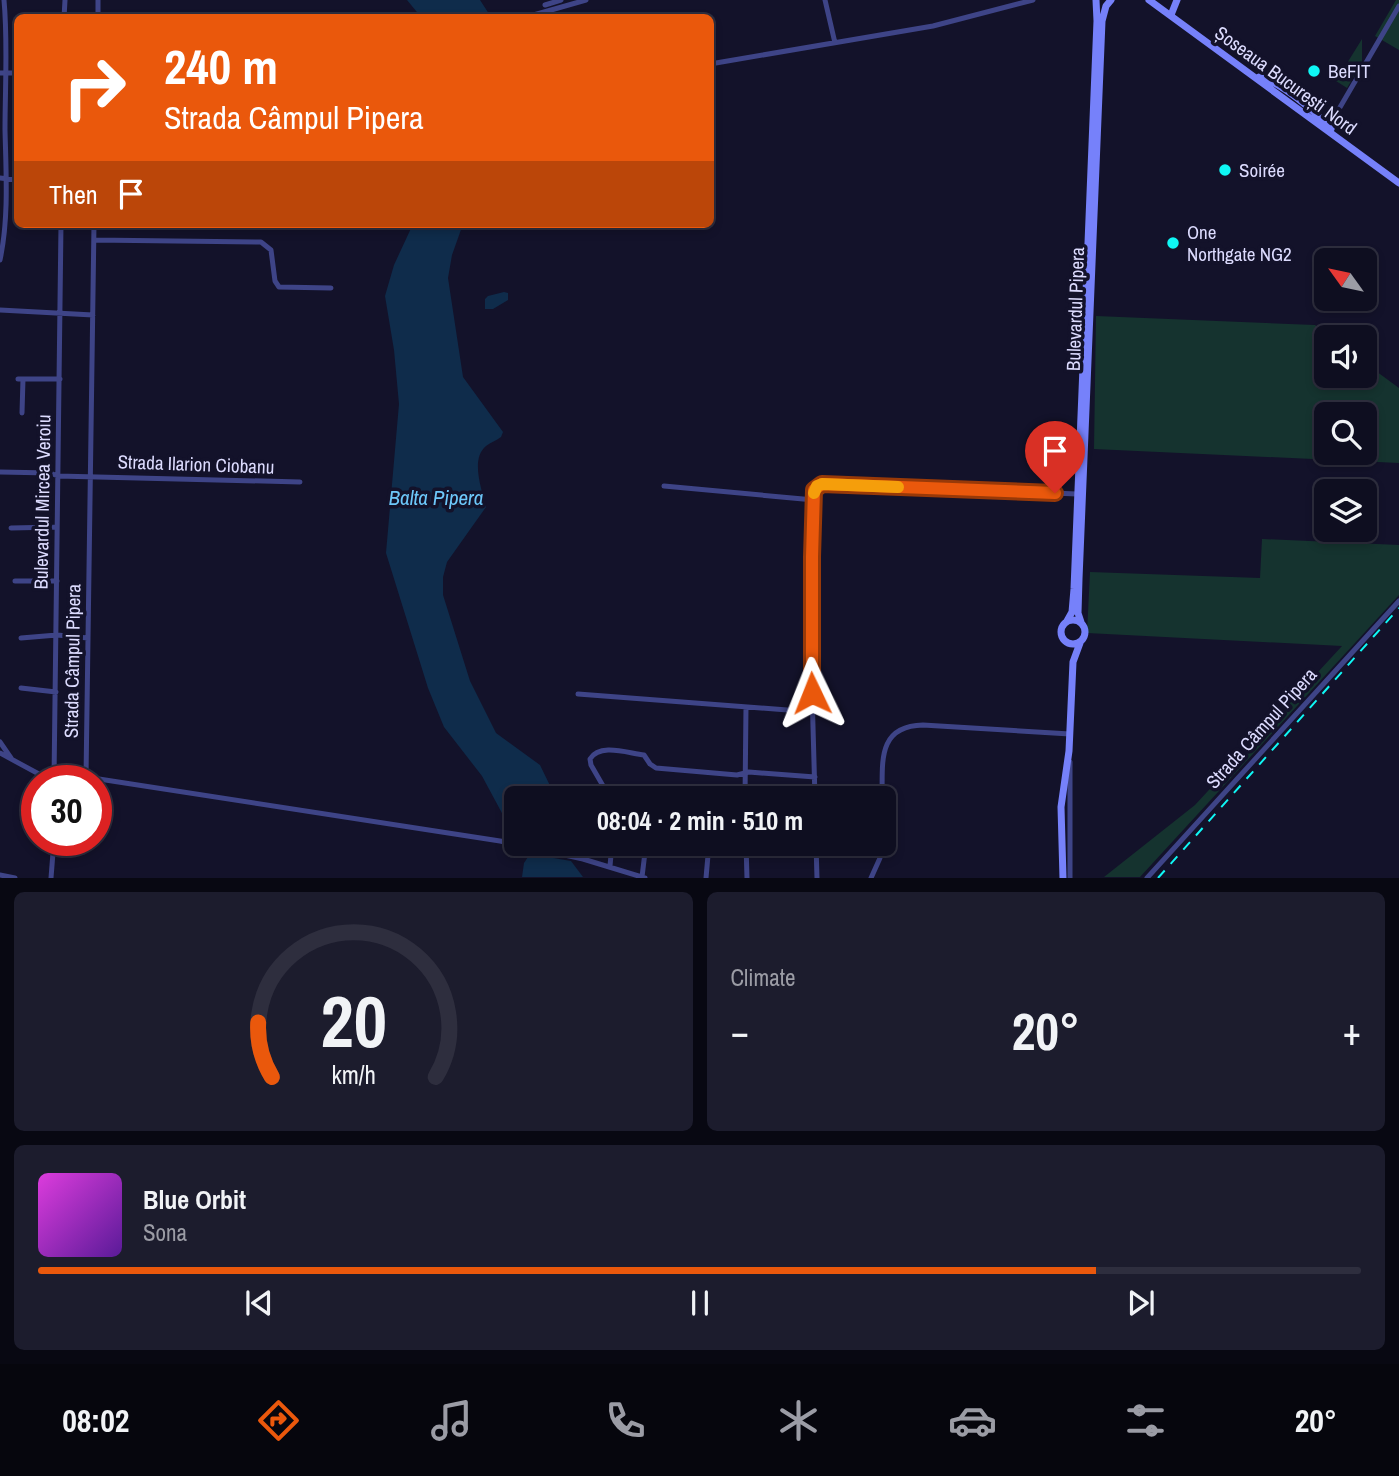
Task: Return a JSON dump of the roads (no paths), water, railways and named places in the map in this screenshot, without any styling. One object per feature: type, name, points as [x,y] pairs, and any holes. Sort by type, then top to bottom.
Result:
[{"type":"main road","name":"Bulevardul Pipera","points":[[1067,621],[1072,612],[1096,0]]},
{"type":"main road","name":"Bulevardul Pipera","points":[[1081,622],[1078,612],[1079,579],[1102,20],[1111,0]]},
{"type":"main road","points":[[1171,15],[1177,0]]},
{"type":"main road","name":"Șoseaua București Nord","points":[[1152,1],[1399,183]]},
{"type":"main road","points":[[1256,78],[1279,86],[1323,120],[1331,131]]},
{"type":"main road","points":[[1308,116],[1323,120],[1336,113]]},
{"type":"main road","points":[[1063,877],[1061,807],[1069,751],[1073,662],[1069,644],[1061,633],[1067,621],[1074,620],[1081,622],[1086,634],[1073,662]]},
{"type":"main road","points":[[1069,644],[1080,643]]},
{"type":"street","points":[[0,260],[4,243],[4,0]]},
{"type":"street","points":[[530,14],[561,0]]},
{"type":"street","points":[[545,5],[586,0]]},
{"type":"street","points":[[825,0],[835,43]]},
{"type":"street","points":[[714,63],[933,26],[1033,0]]},
{"type":"street","points":[[1331,131],[1336,113],[1399,6]]},
{"type":"street","name":"Bulevardul Mircea Veroiu","points":[[53,765],[57,635],[61,228]]},
{"type":"street","name":"Strada Câmpul Pipera","points":[[83,765],[94,228]]},
{"type":"street","points":[[94,240],[261,242],[271,250],[275,281],[279,287],[331,288]]},
{"type":"street","points":[[0,310],[93,315]]},
{"type":"street","points":[[22,413],[20,379],[60,380]]},
{"type":"street","name":"Strada Ilarion Ciobanu","points":[[0,472],[300,482]]},
{"type":"street","points":[[815,786],[811,655],[814,490],[822,484],[1077,494]]},
{"type":"street","points":[[664,486],[814,500]]},
{"type":"street","points":[[11,528],[57,527]]},
{"type":"street","points":[[15,581],[57,581]]},
{"type":"street","name":"Strada Câmpul Pipera","points":[[1147,877],[1399,601]]},
{"type":"street","points":[[21,638],[57,635],[88,638]]},
{"type":"street","points":[[21,688],[56,692]]},
{"type":"street","points":[[578,694],[813,712]]},
{"type":"street","points":[[744,786],[746,707]]},
{"type":"street","points":[[883,786],[885,747],[890,738],[903,728],[923,725],[1070,734]]},
{"type":"street","points":[[0,742],[13,761]]},
{"type":"street","points":[[603,786],[590,759],[594,752],[601,749],[644,755],[656,768],[815,777]]},
{"type":"street","points":[[1069,751],[1070,877]]},
{"type":"street","points":[[0,753],[21,765]]},
{"type":"street","name":"Strada Câmpul Pipera","points":[[112,783],[500,841],[610,866],[643,877]]},
{"type":"street","points":[[51,877],[53,856]]},
{"type":"street","points":[[610,866],[611,856]]},
{"type":"street","points":[[643,877],[645,856]]},
{"type":"street","points":[[706,877],[708,856]]},
{"type":"street","points":[[746,856],[747,877]]},
{"type":"street","points":[[816,856],[817,877]]},
{"type":"street","points":[[871,877],[880,856]]},
{"type":"street","points":[[0,875],[15,877]]},
{"type":"water","points":[[407,0],[480,0],[489,14],[419,14]]},
{"type":"water","name":"Balta Pipera","points":[[411,228],[462,228],[452,255],[448,278],[463,377],[503,432],[501,437],[481,452],[478,475],[486,507],[447,562],[443,577],[443,595],[470,681],[496,733],[540,765],[550,786],[504,786],[504,817],[482,776],[444,727],[428,688],[386,553],[399,404],[385,296],[394,265]]},
{"type":"water","points":[[508,293],[508,300],[493,309],[485,309],[485,299],[488,296]]},
{"type":"water","points":[[529,856],[571,861],[583,877],[522,877],[524,863]]},
{"type":"railway","points":[[1158,878],[1399,608]]},
{"type":"place","name":"BeFIT","points":[[1314,71]]},
{"type":"place","name":"Soirée","points":[[1225,170]]},
{"type":"place","name":"One Northgate NG2","points":[[1173,243]]}]
